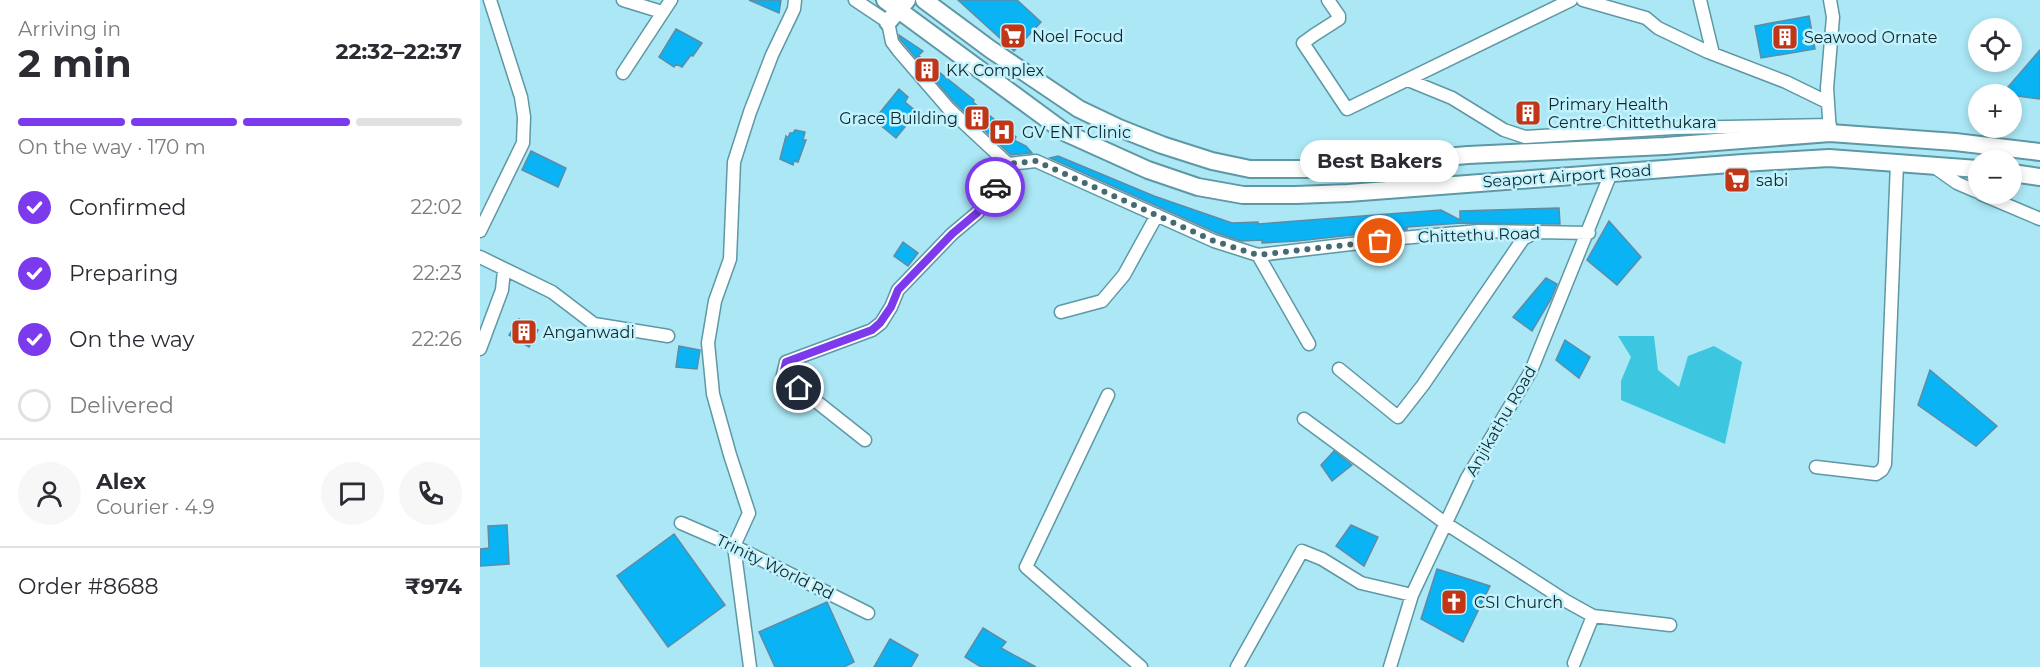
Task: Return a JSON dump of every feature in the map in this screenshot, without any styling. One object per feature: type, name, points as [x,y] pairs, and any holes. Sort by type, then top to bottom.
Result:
[{"type":"main road","name":"Seaport Airport Road","points":[[885,0],[1066,133],[1138,166],[1198,187],[1243,195],[1296,195],[1829,158],[1968,168]]},
{"type":"main road","points":[[924,0],[990,49],[1079,109],[1162,145],[1212,161],[1250,169],[1307,169],[1468,155],[1665,146],[1830,129],[1883,138],[1955,142],[2040,152]]},
{"type":"main road","points":[[2022,174],[2040,177]]},
{"type":"street","points":[[480,231],[523,143],[524,117],[521,97],[490,0]]},
{"type":"street","points":[[623,0],[662,12]]},
{"type":"street","points":[[623,73],[670,0]]},
{"type":"street","points":[[750,667],[734,546],[749,513],[713,394],[708,343],[714,301],[730,259],[734,162],[750,112],[772,55],[794,9],[795,0]]},
{"type":"street","points":[[855,0],[898,11],[892,42],[949,109],[1008,164],[983,205],[898,290],[891,307],[880,323],[872,330],[786,362],[783,375],[865,440]]},
{"type":"street","points":[[1328,0],[1340,16],[1339,19],[1314,34],[1303,44],[1345,109],[1350,109],[1571,0]]},
{"type":"street","points":[[1583,0],[1646,18],[1658,28],[1713,54],[1786,82],[1827,102]]},
{"type":"street","points":[[1700,0],[1713,54]]},
{"type":"street","points":[[1408,80],[1452,98],[1504,130],[1525,137],[1674,128],[1830,129],[1827,102],[1833,17],[1830,0]]},
{"type":"street","name":"Chittethu Road","points":[[1008,164],[1036,161],[1214,241],[1258,255],[1479,231],[1589,233]]},
{"type":"street","points":[[1816,467],[1876,474],[1885,464],[1897,162]]},
{"type":"street","points":[[1932,165],[1957,183],[1968,188]]},
{"type":"street","name":"Anjikathu Road","points":[[1390,667],[1412,595],[1467,478],[1531,371],[1589,233],[1611,173]]},
{"type":"street","points":[[2005,204],[2040,219]]},
{"type":"street","points":[[1061,312],[1102,301],[1124,275],[1157,215]]},
{"type":"street","points":[[1339,369],[1398,417],[1442,358],[1523,239],[1535,232]]},
{"type":"street","points":[[1258,255],[1309,344]]},
{"type":"street","points":[[480,257],[552,292],[594,324],[668,336]]},
{"type":"street","points":[[480,349],[502,290],[504,270]]},
{"type":"street","points":[[1108,395],[1026,567],[1141,667]]},
{"type":"street","points":[[1304,419],[1445,524],[1566,601],[1593,616],[1670,625]]},
{"type":"street","name":"Trinity World Rd","points":[[681,523],[734,546],[868,613]]},
{"type":"street","points":[[1237,667],[1302,551],[1322,559],[1361,583],[1412,595]]},
{"type":"street","points":[[1574,663],[1593,616]]},
{"type":"water","points":[[1618,336],[1654,336],[1658,370],[1679,387],[1688,356],[1714,346],[1742,362],[1725,444],[1621,400],[1621,381],[1631,357]]},
{"type":"building","points":[[749,0],[781,0],[779,13]]},
{"type":"building","name":"Noel Focud","points":[[958,0],[1017,0],[1041,22],[1014,51]]},
{"type":"building","name":"Seawood Ornate","points":[[1809,16],[1815,49],[1761,58],[1755,26]]},
{"type":"building","points":[[676,29],[702,43],[682,67],[676,64],[674,67],[659,57]]},
{"type":"building","points":[[899,35],[923,51],[916,58]]},
{"type":"building","points":[[2040,50],[2040,99],[2022,97],[2022,84],[2011,84]]},
{"type":"building","points":[[919,56],[974,100],[973,102],[1016,137],[1014,140],[1026,146],[1032,153],[1011,155],[955,103],[916,59]]},
{"type":"building","points":[[899,89],[908,97],[905,102],[917,112],[896,138],[874,120]]},
{"type":"building","name":"Primary Health Centre Chittethukara","points":[[1538,105],[1540,117],[1516,121],[1518,108]]},
{"type":"building","points":[[795,130],[805,132],[803,140],[806,140],[798,162],[794,161],[793,165],[780,159],[786,136],[788,138]]},
{"type":"building","points":[[531,151],[566,168],[558,187],[522,170]]},
{"type":"building","points":[[1058,156],[1154,196],[1232,223],[1258,222],[1258,224],[1441,210],[1460,220],[1460,211],[1559,208],[1560,224],[1461,223],[1407,227],[1407,229],[1297,241],[1262,243],[1262,240],[1241,241],[1217,233],[1050,158]]},
{"type":"building","points":[[1609,221],[1641,257],[1617,285],[1587,260]]},
{"type":"building","points":[[903,242],[918,253],[908,266],[894,256]]},
{"type":"building","points":[[1546,278],[1557,284],[1532,331],[1513,317]]},
{"type":"building","name":"Anganwadi","points":[[519,319],[538,330],[529,347],[509,335]]},
{"type":"building","points":[[1565,340],[1590,357],[1579,378],[1556,360]]},
{"type":"building","points":[[679,346],[700,350],[697,369],[676,367]]},
{"type":"building","points":[[1930,370],[1997,426],[1976,446],[1918,405]]},
{"type":"building","points":[[1334,451],[1352,465],[1332,481],[1321,465]]},
{"type":"building","points":[[507,525],[509,564],[480,566],[480,549],[489,548],[488,526]]},
{"type":"building","points":[[1351,525],[1378,537],[1364,566],[1336,546]]},
{"type":"building","points":[[674,534],[725,605],[668,647],[617,576]]},
{"type":"building","name":"CSI Church","points":[[1437,569],[1490,586],[1463,642],[1421,619]]},
{"type":"building","points":[[827,602],[854,662],[844,667],[775,667],[759,632]]},
{"type":"building","points":[[983,628],[1006,642],[1001,648],[1036,667],[981,667],[965,657]]},
{"type":"building","points":[[890,639],[918,655],[911,667],[874,667]]},
{"type":"way so far","points":[[995,187],[1008,164],[1036,161],[1214,241],[1258,255],[1380,241]]},
{"type":"place","name":"Noel Focud","points":[[1013,36]]},
{"type":"place","name":"Seawood Ornate","points":[[1785,37]]},
{"type":"place","name":"KK Complex","points":[[927,70]]},
{"type":"place","name":"Primary Health Centre Chittethukara","points":[[1528,113]]},
{"type":"place","name":"Grace Building","points":[[977,118]]},
{"type":"place","name":"GV ENT Clinic","points":[[1002,132]]},
{"type":"place","name":"sabi","points":[[1737,180]]},
{"type":"place","name":"Best Bakers","points":[[1380,241]]},
{"type":"place","name":"Anganwadi","points":[[524,332]]},
{"type":"place","name":"CSI Church","points":[[1454,602]]},
{"type":"route","points":[[799,388],[783,375],[786,362],[872,330],[891,307],[898,290],[952,234],[977,213],[995,187]]}]
